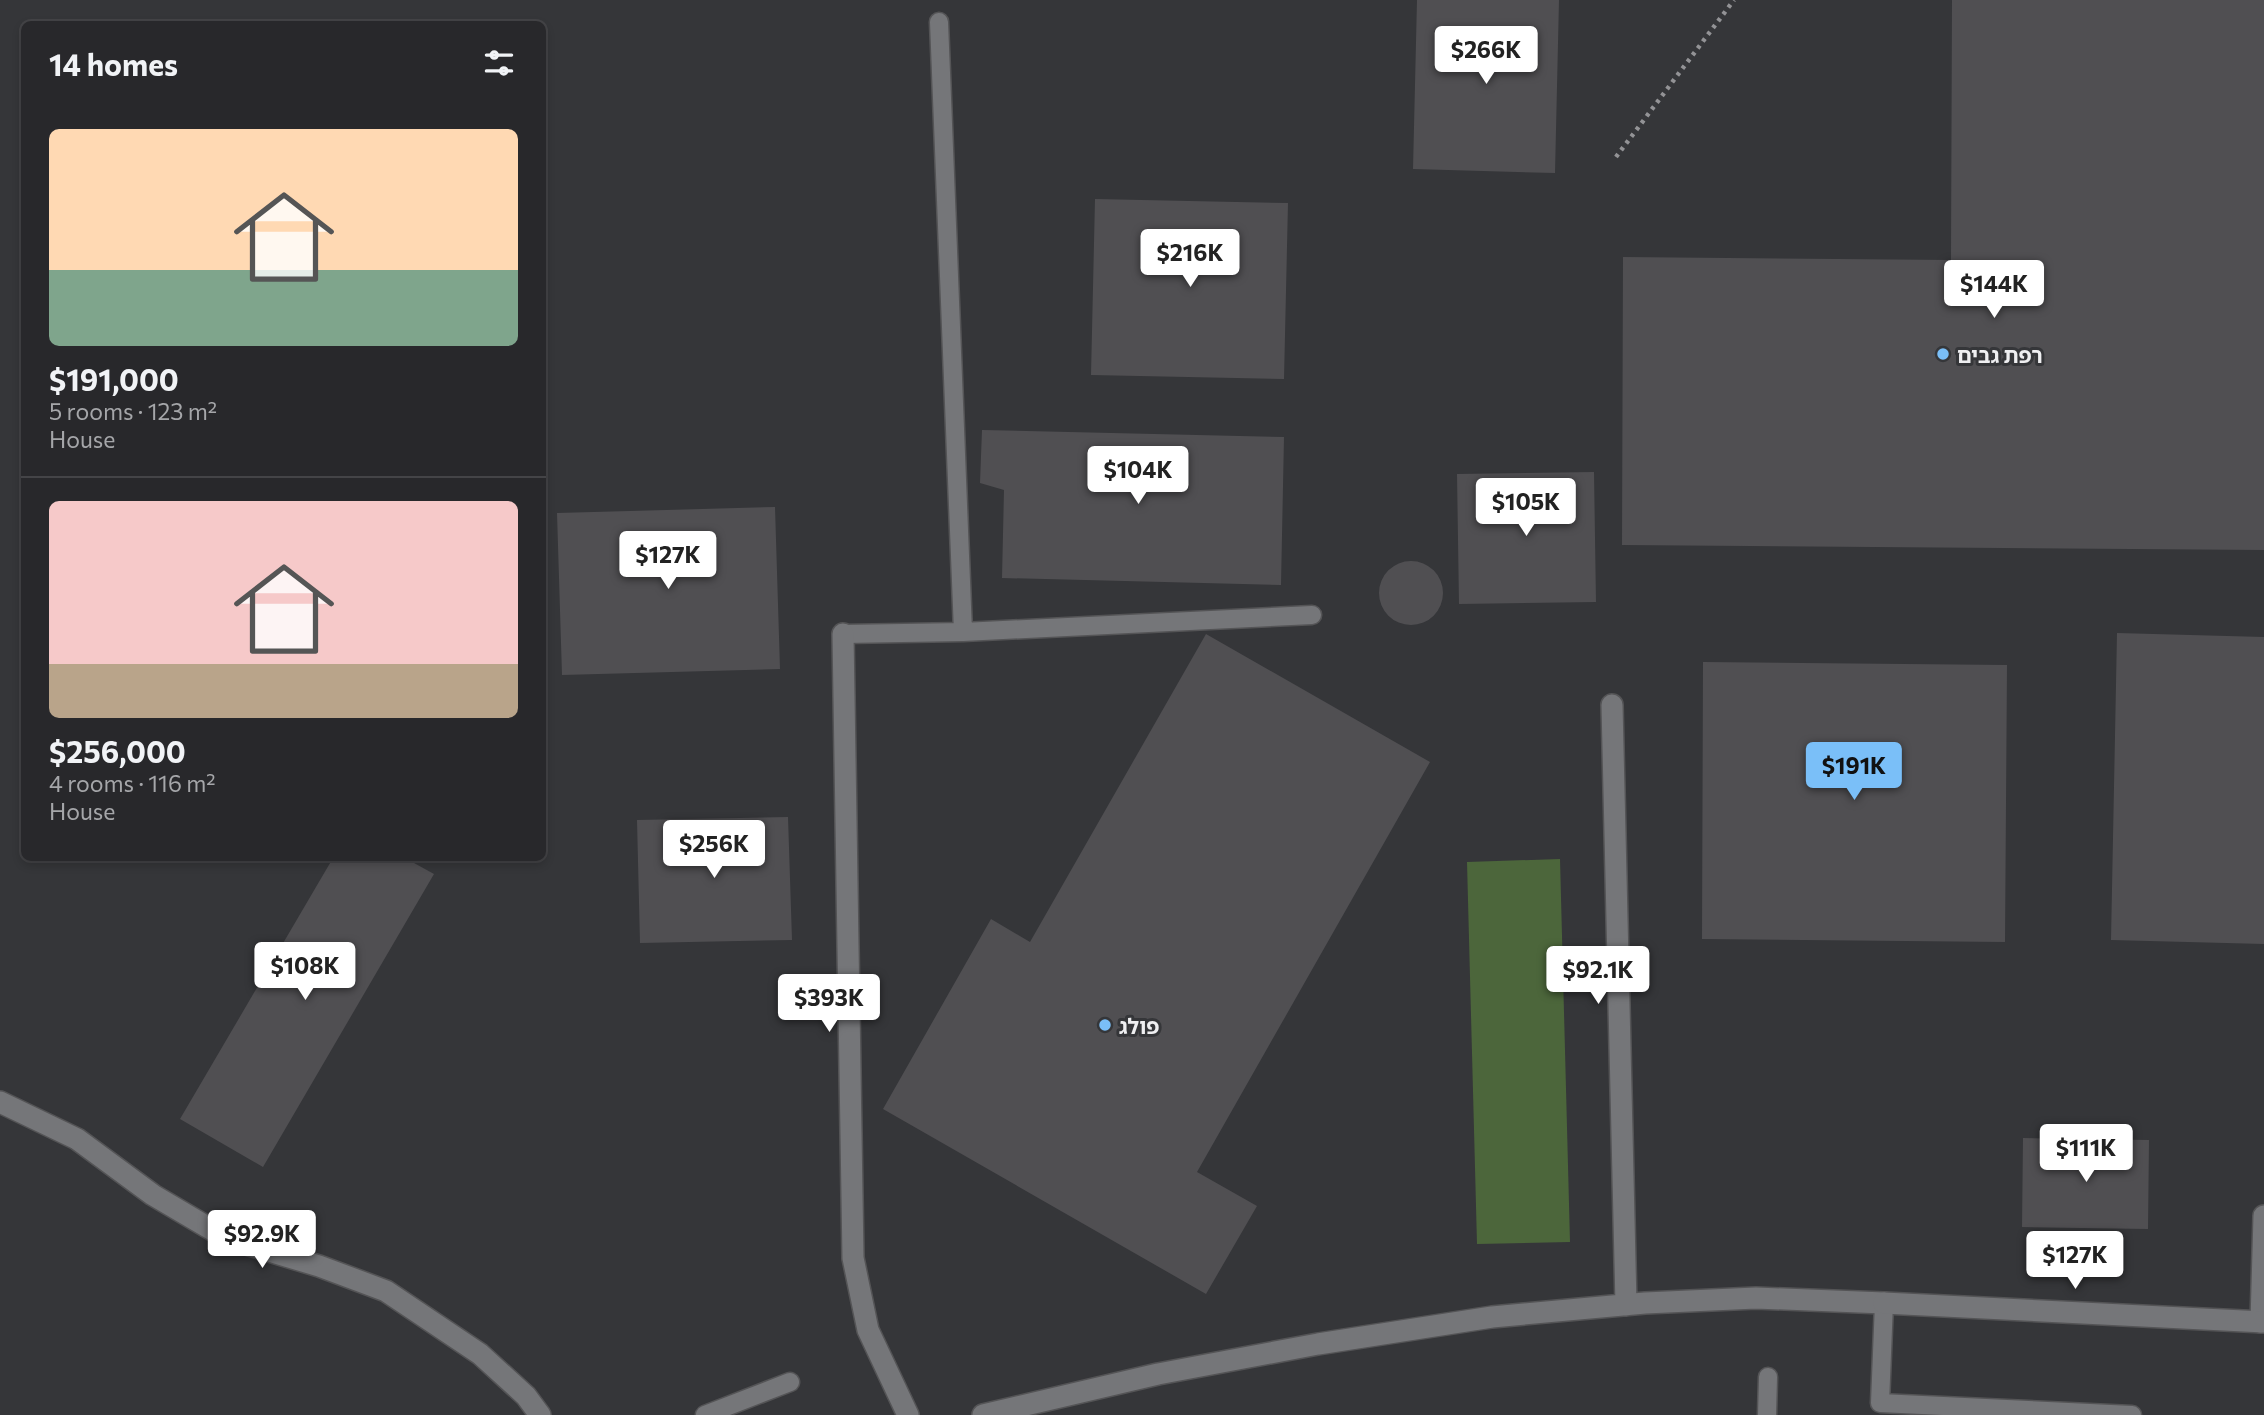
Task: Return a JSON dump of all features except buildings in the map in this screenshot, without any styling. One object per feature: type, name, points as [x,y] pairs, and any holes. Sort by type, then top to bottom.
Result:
[{"type":"street","points":[[844,634],[853,1258],[868,1330],[908,1415]]},
{"type":"street","points":[[1612,705],[1626,1305]]},
{"type":"street","points":[[0,1102],[76,1139],[153,1195],[226,1238],[319,1266],[386,1291],[480,1354],[526,1396],[540,1415]]},
{"type":"street","points":[[983,1415],[1158,1374],[1318,1344],[1492,1317],[1626,1305],[1756,1298],[2262,1322],[2264,1216]]},
{"type":"lane","points":[[939,22],[963,632]]},
{"type":"lane","points":[[844,634],[963,632],[1312,615]]},
{"type":"lane","points":[[1884,1303],[1875,1409],[2132,1415]]},
{"type":"lane","points":[[1767,1415],[1768,1377]]},
{"type":"lane","points":[[705,1415],[790,1382]]},
{"type":"path","points":[[1616,157],[1734,0]]},
{"type":"green space","points":[[1560,859],[1570,1242],[1477,1244],[1467,862]]},
{"type":"place","name":"רפת גבים","points":[[1943,354]]},
{"type":"place","name":"פולג","points":[[1105,1025]]}]
